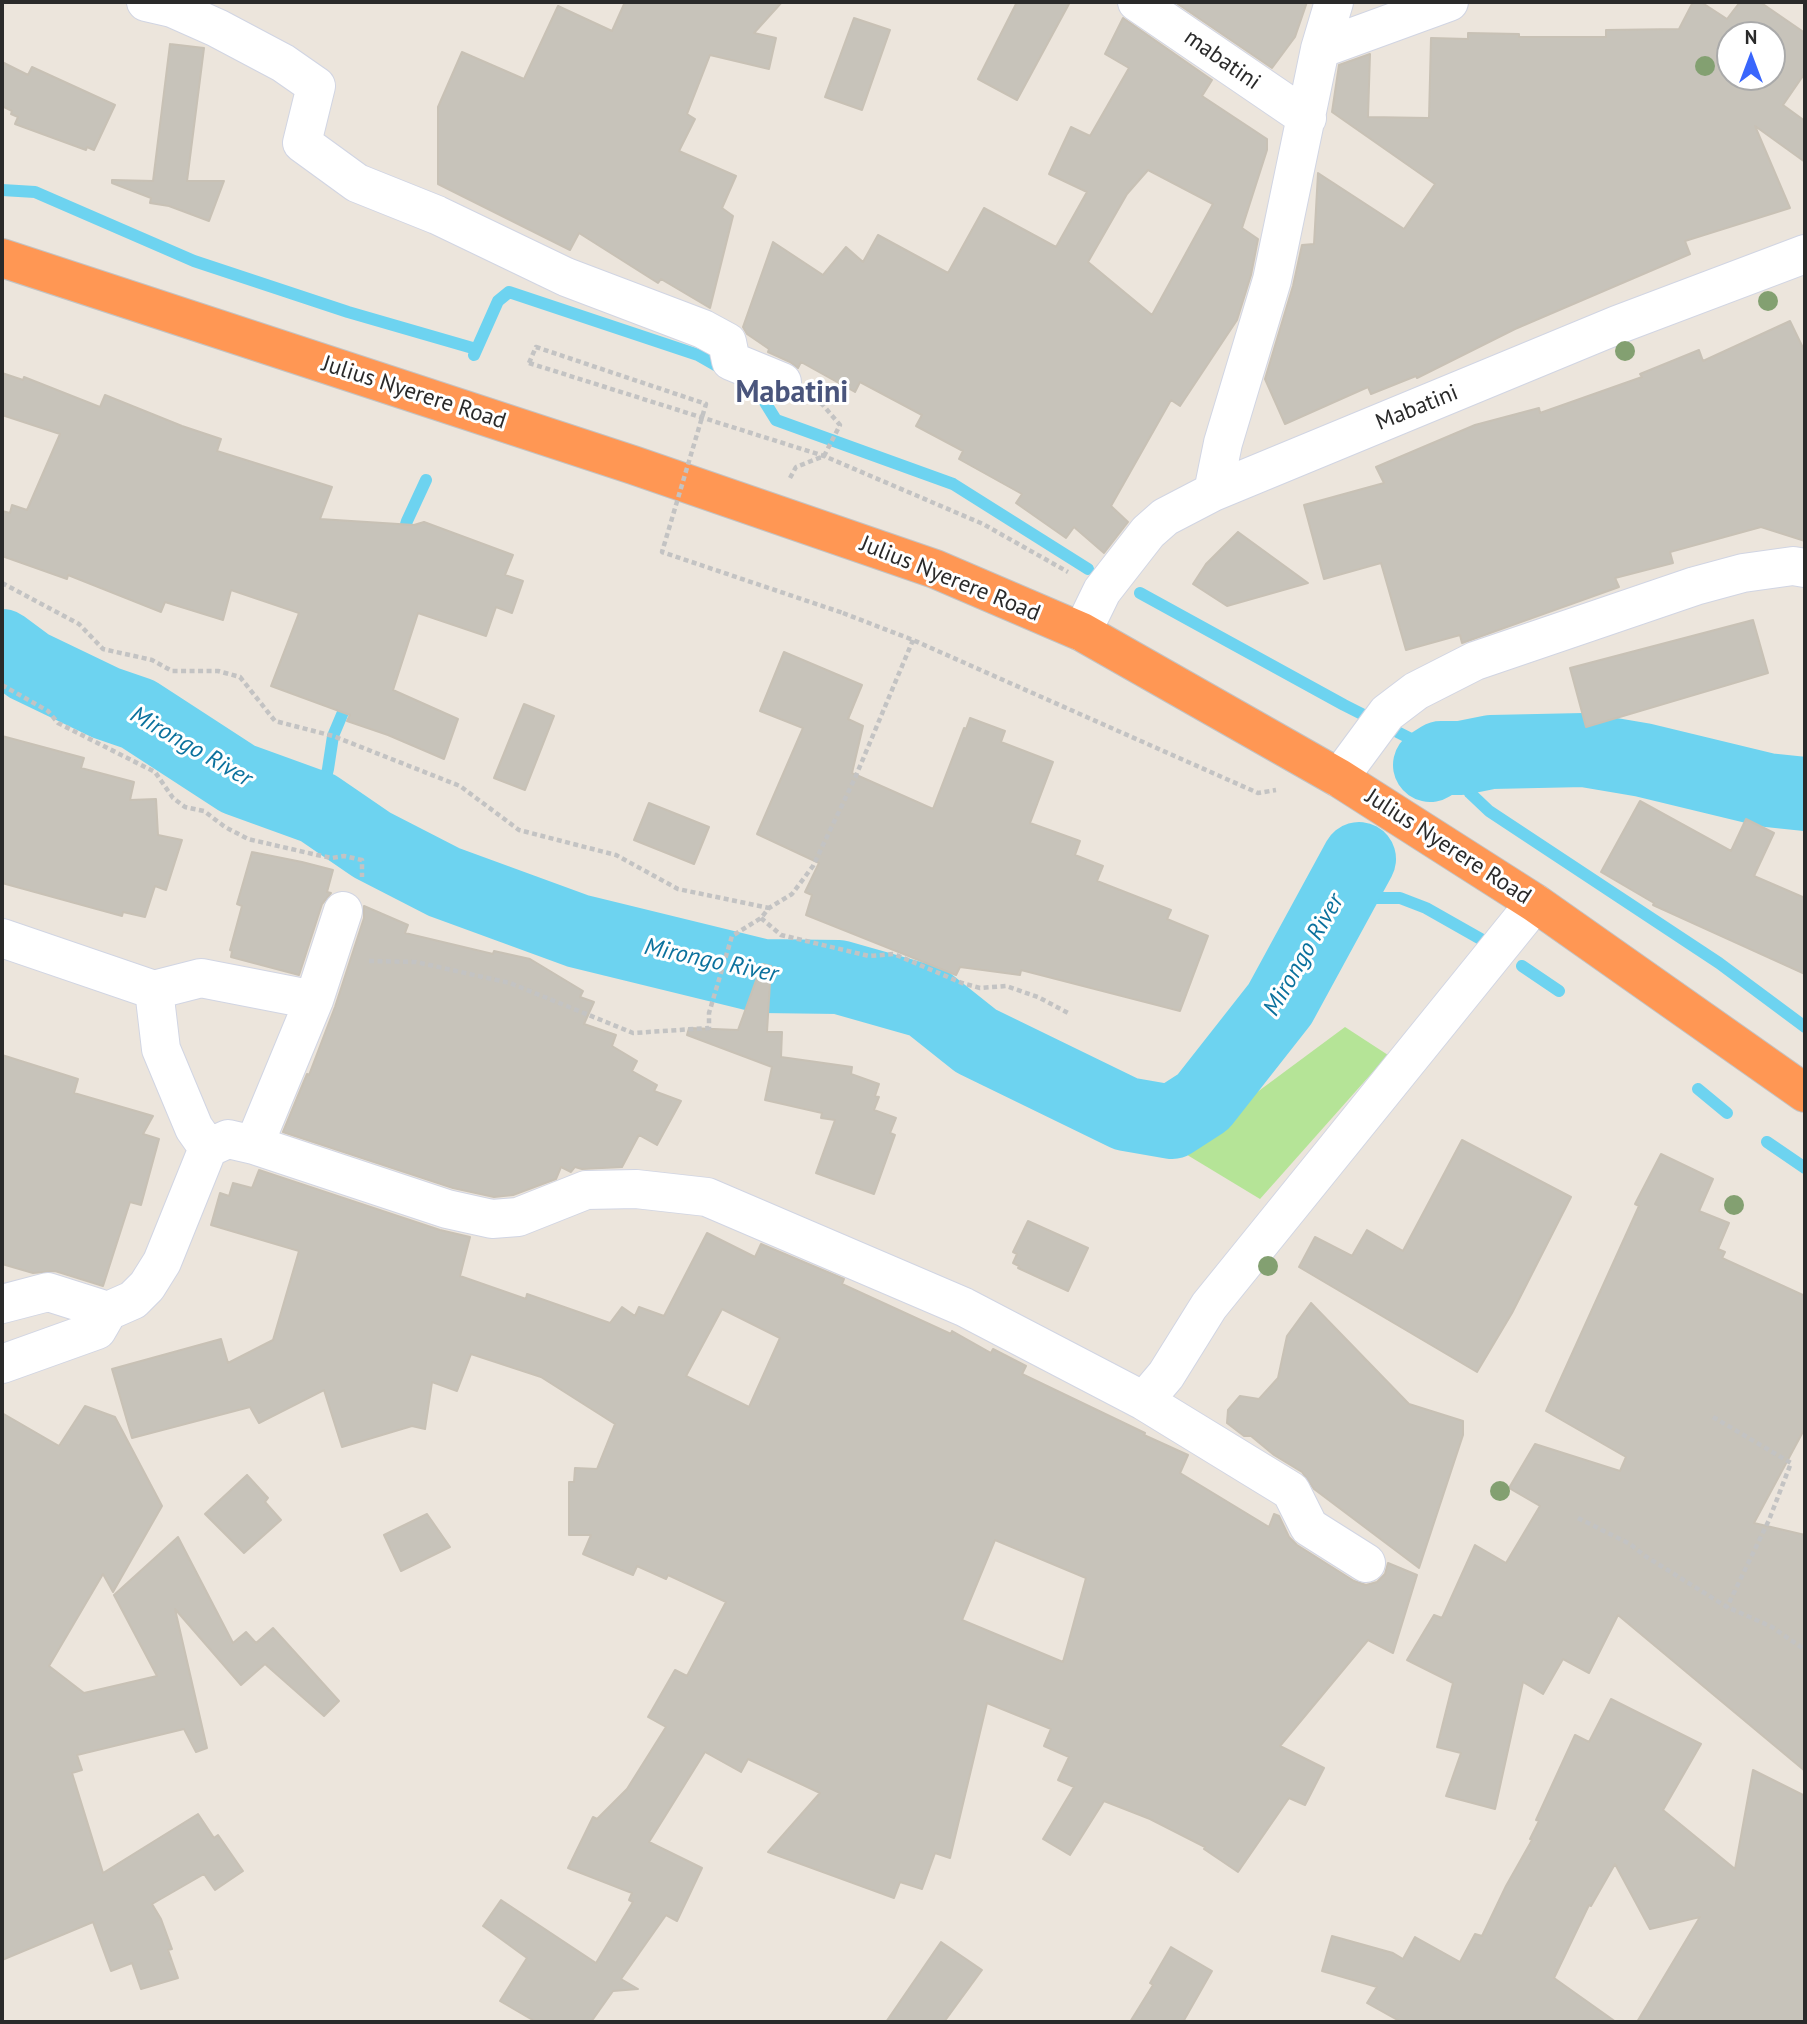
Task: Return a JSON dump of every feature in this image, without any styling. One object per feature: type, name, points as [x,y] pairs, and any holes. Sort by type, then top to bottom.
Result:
[{"type":"highway","name":"Julius Nyerere Road","points":[[2,258],[606,456],[935,569],[1082,632],[1339,778],[1535,903],[1805,1093]]},
{"type":"street","points":[[146,2],[172,8],[217,28],[284,63],[317,86],[302,143],[357,183],[437,215],[566,277],[703,329],[727,342],[731,361],[782,382]]},
{"type":"street","name":"mabatini","points":[[1138,2],[1307,118]]},
{"type":"street","points":[[1213,492],[1223,443],[1272,280],[1320,49],[1334,2]]},
{"type":"street","points":[[1320,49],[1449,2]]},
{"type":"street","name":"Mabatini","points":[[1082,632],[1102,591],[1148,532],[1165,517],[1213,492],[1617,325],[1805,254]]},
{"type":"street","points":[[1339,778],[1378,724],[1416,691],[1475,661],[1695,586],[1743,573],[1793,566],[1805,568]]},
{"type":"street","points":[[1144,1401],[1166,1375],[1209,1306],[1535,903]]},
{"type":"street","points":[[254,1145],[314,1000],[344,911]]},
{"type":"street","points":[[2,938],[154,990],[201,978],[314,1000]]},
{"type":"street","points":[[154,990],[162,1048],[194,1128],[208,1148]]},
{"type":"street","points":[[2,1364],[97,1330],[108,1311],[133,1300],[147,1286],[162,1262],[208,1148],[228,1139],[254,1145],[447,1209],[492,1219],[518,1217],[586,1190],[636,1189],[708,1197],[964,1307],[1144,1401],[1291,1491],[1309,1527],[1366,1563]]},
{"type":"street","points":[[2,1304],[48,1293],[108,1311]]},
{"type":"path","points":[[1102,591],[983,524],[824,456],[529,363],[536,347],[706,404],[662,552],[843,613],[913,640],[1258,793],[1339,778]]},
{"type":"path","points":[[825,454],[838,430]]},
{"type":"path","points":[[2,583],[79,624],[103,649],[152,660],[172,671],[218,671],[240,677],[275,721],[333,736],[460,786],[519,830],[561,843],[617,855],[678,889],[769,908]]},
{"type":"path","points":[[329,958],[416,962],[510,984],[633,1033],[709,1028],[709,1013],[732,936],[792,894],[813,866],[855,778],[913,640]]},
{"type":"path","points":[[2,685],[48,711],[58,723],[155,772],[173,798],[185,807],[204,811],[225,827],[248,839],[332,858],[344,856],[362,859],[362,885],[344,911]]},
{"type":"path","points":[[761,918],[781,934],[869,956],[894,954],[962,984],[981,988],[1006,986],[1038,997],[1068,1013]]},
{"type":"path","points":[[1713,1417],[1791,1463],[1769,1520],[1727,1608]]},
{"type":"path","points":[[1578,1518],[1630,1544],[1727,1608],[1772,1627],[1805,1650]]},
{"type":"green space","points":[[1345,1027],[1388,1055],[1260,1199],[1179,1150]]},
{"type":"building","points":[[625,2],[782,2],[754,33],[776,38],[769,69],[710,55],[687,114],[695,119],[679,151],[736,176],[722,208],[733,216],[710,308],[661,279],[658,283],[579,233],[570,250],[438,184],[438,107],[462,52],[524,79],[558,6],[612,31]]},
{"type":"building","points":[[1017,2],[1070,2],[1017,100],[978,79]]},
{"type":"building","points":[[1175,2],[1307,2],[1295,37],[1272,68]]},
{"type":"building","points":[[1693,2],[1701,2],[1727,19],[1740,2],[1760,2],[1805,33],[1805,73],[1783,105],[1805,121],[1805,162],[1755,126],[1790,208],[1685,241],[1690,254],[1515,329],[1417,378],[1416,376],[1371,394],[1368,387],[1285,424],[1265,379],[1293,286],[1302,245],[1314,244],[1318,173],[1404,229],[1435,184],[1332,112],[1339,65],[1370,54],[1368,117],[1429,118],[1431,38],[1468,39],[1468,33],[1519,34],[1519,37],[1606,37],[1606,30],[1679,29]]},
{"type":"building","points":[[854,18],[890,30],[862,110],[825,97]]},
{"type":"building","points":[[1123,18],[1212,80],[1202,96],[1267,139],[1267,150],[1242,228],[1258,239],[1251,275],[1237,320],[1180,406],[1171,400],[1111,506],[1128,522],[1104,553],[1074,527],[1066,538],[1016,503],[1022,494],[959,459],[963,451],[916,426],[922,415],[860,382],[855,392],[801,362],[798,368],[768,352],[769,349],[747,334],[743,327],[773,242],[823,275],[846,247],[863,262],[878,235],[948,273],[984,208],[1056,247],[1087,192],[1049,174],[1071,127],[1090,136],[1129,68],[1105,54]],"holes":[[[1148,170],[1213,204],[1152,315],[1088,262],[1127,194]]]},
{"type":"building","points":[[170,44],[204,48],[187,181],[224,181],[209,221],[169,206],[150,203],[151,198],[112,183],[112,180],[153,181]]},
{"type":"building","points":[[2,62],[28,75],[32,67],[115,105],[94,150],[87,147],[86,150],[15,124],[18,117],[2,106]]},
{"type":"building","points":[[1790,321],[1805,352],[1805,541],[1761,527],[1670,552],[1673,563],[1615,578],[1619,587],[1462,643],[1460,635],[1406,650],[1381,563],[1324,579],[1304,505],[1384,483],[1376,467],[1475,425],[1539,408],[1540,413],[1642,377],[1640,374],[1699,350],[1703,361]]},
{"type":"building","points":[[2,373],[23,380],[24,377],[100,407],[105,395],[221,439],[217,451],[332,487],[320,519],[414,525],[424,522],[513,555],[505,575],[523,581],[512,613],[496,607],[486,636],[418,613],[393,690],[458,719],[444,759],[347,721],[350,715],[271,686],[299,613],[231,590],[223,620],[165,602],[161,612],[68,575],[67,579],[2,556],[2,511],[10,513],[12,505],[27,510],[60,434],[2,415]]},
{"type":"building","points":[[1238,532],[1308,583],[1227,606],[1193,584],[1206,564]]},
{"type":"building","points":[[1753,620],[1768,673],[1586,727],[1570,668]]},
{"type":"building","points":[[784,652],[862,685],[848,719],[863,726],[852,773],[933,809],[970,718],[1005,731],[1001,742],[1053,762],[1030,823],[1080,841],[1075,855],[1103,866],[1097,881],[1171,910],[1167,919],[1208,936],[1180,1011],[1021,970],[1020,975],[960,967],[956,975],[806,915],[812,895],[805,892],[819,863],[757,834],[803,728],[760,711]]},
{"type":"building","points":[[524,704],[554,716],[525,790],[494,778]]},
{"type":"building","points":[[2,736],[84,758],[81,768],[134,782],[130,800],[156,799],[158,835],[182,840],[166,890],[155,886],[145,917],[123,912],[122,916],[2,883]]},
{"type":"building","points":[[1640,801],[1731,851],[1746,819],[1774,833],[1754,876],[1805,898],[1805,974],[1653,905],[1654,903],[1601,872]]},
{"type":"building","points":[[649,803],[709,827],[694,864],[634,840]]},
{"type":"building","points":[[252,852],[333,870],[327,892],[331,893],[322,904],[299,975],[231,957],[230,950],[242,906],[237,904]]},
{"type":"building","points":[[364,906],[408,925],[405,933],[493,954],[494,951],[530,959],[583,991],[580,997],[594,1002],[584,1024],[616,1035],[612,1046],[637,1061],[632,1071],[657,1085],[654,1091],[681,1101],[657,1145],[639,1135],[622,1167],[575,1167],[571,1172],[561,1167],[556,1179],[513,1195],[494,1197],[453,1188],[283,1132],[307,1074],[309,1075],[335,1007],[364,918]]},
{"type":"building","points":[[762,964],[771,966],[767,1032],[782,1032],[781,1057],[852,1067],[851,1074],[879,1084],[875,1096],[879,1097],[874,1110],[896,1118],[890,1133],[895,1135],[874,1194],[816,1173],[835,1120],[821,1118],[822,1113],[765,1100],[772,1067],[687,1035],[689,1028],[738,1030]]},
{"type":"building","points":[[2,1055],[78,1079],[74,1093],[153,1116],[143,1134],[159,1139],[141,1205],[130,1202],[103,1286],[55,1271],[33,1273],[2,1264]]},
{"type":"building","points":[[1462,1140],[1571,1197],[1512,1313],[1477,1372],[1299,1267],[1315,1237],[1352,1256],[1367,1230],[1403,1251]]},
{"type":"building","points":[[1661,1154],[1713,1179],[1699,1211],[1729,1223],[1718,1249],[1725,1252],[1722,1258],[1805,1296],[1805,1428],[1754,1523],[1805,1535],[1805,1771],[1618,1615],[1589,1673],[1563,1659],[1543,1694],[1523,1682],[1495,1809],[1446,1796],[1461,1753],[1437,1747],[1453,1683],[1407,1660],[1434,1615],[1442,1618],[1475,1545],[1506,1563],[1540,1506],[1509,1488],[1535,1444],[1620,1471],[1626,1457],[1546,1411],[1639,1206],[1635,1204]]},
{"type":"building","points":[[259,1170],[440,1230],[470,1237],[460,1276],[526,1299],[527,1294],[610,1323],[622,1307],[635,1316],[639,1307],[664,1316],[707,1233],[755,1257],[761,1244],[844,1279],[842,1284],[951,1334],[952,1331],[991,1353],[993,1349],[1026,1366],[1022,1374],[1188,1455],[1180,1473],[1269,1527],[1274,1514],[1279,1516],[1289,1537],[1297,1545],[1354,1581],[1366,1585],[1377,1582],[1385,1574],[1388,1563],[1417,1575],[1393,1653],[1368,1640],[1280,1746],[1324,1768],[1305,1805],[1289,1798],[1238,1872],[1204,1849],[1205,1847],[1150,1819],[1104,1801],[1070,1855],[1043,1839],[1074,1787],[1058,1780],[1069,1757],[1044,1746],[1051,1729],[987,1703],[950,1858],[935,1853],[922,1889],[900,1882],[894,1898],[768,1852],[820,1793],[748,1759],[741,1772],[705,1752],[649,1842],[702,1868],[677,1921],[666,1915],[621,1979],[638,1989],[613,1991],[591,2022],[536,2022],[500,2001],[527,1958],[483,1926],[501,1900],[596,1963],[633,1902],[629,1900],[632,1893],[568,1868],[593,1817],[597,1819],[627,1789],[666,1727],[648,1717],[675,1670],[687,1676],[726,1602],[668,1575],[666,1579],[637,1566],[633,1575],[583,1554],[591,1535],[569,1535],[569,1482],[574,1482],[575,1468],[597,1469],[615,1424],[541,1377],[471,1354],[457,1391],[432,1382],[425,1429],[412,1426],[342,1447],[324,1390],[259,1423],[250,1407],[132,1438],[112,1369],[221,1339],[228,1363],[273,1340],[299,1251],[211,1225],[220,1193],[229,1196],[233,1183],[252,1188]],"holes":[[[722,1309],[780,1338],[749,1407],[686,1376]],[[995,1540],[1086,1578],[1063,1662],[962,1620]]]},
{"type":"building","points":[[1028,1221],[1088,1248],[1068,1291],[1018,1268],[1019,1266],[1013,1263],[1017,1254],[1013,1252]]},
{"type":"building","points":[[1311,1303],[1409,1404],[1463,1421],[1463,1435],[1419,1568],[1314,1489],[1302,1472],[1274,1455],[1251,1436],[1244,1436],[1227,1423],[1228,1410],[1240,1396],[1259,1399],[1278,1378],[1287,1336]]},
{"type":"building","points":[[85,1406],[115,1417],[162,1506],[113,1592],[103,1574],[49,1666],[84,1693],[157,1676],[114,1595],[178,1537],[233,1643],[246,1632],[256,1643],[273,1628],[339,1701],[324,1716],[265,1664],[241,1685],[175,1609],[207,1748],[196,1752],[184,1729],[77,1755],[82,1770],[72,1773],[103,1873],[198,1814],[214,1838],[218,1835],[243,1871],[215,1890],[204,1874],[152,1904],[161,1919],[172,1949],[168,1950],[178,1978],[141,1989],[132,1963],[111,1971],[93,1922],[2,1960],[2,1413],[59,1446]]},
{"type":"building","points":[[247,1475],[268,1498],[265,1502],[281,1520],[244,1553],[205,1514]]},
{"type":"building","points":[[427,1514],[450,1547],[401,1571],[384,1535]]},
{"type":"building","points":[[1611,1699],[1701,1744],[1663,1810],[1735,1869],[1753,1770],[1805,1796],[1805,2022],[1637,2022],[1700,1917],[1650,1929],[1615,1864],[1591,1906],[1589,1905],[1554,1978],[1616,2022],[1401,2022],[1367,2003],[1377,1987],[1322,1971],[1332,1936],[1393,1953],[1403,1959],[1415,1937],[1460,1962],[1475,1934],[1482,1936],[1532,1840],[1530,1839],[1539,1821],[1536,1820],[1575,1735],[1589,1742]]},
{"type":"building","points":[[941,1942],[982,1970],[944,2022],[886,2022]]},
{"type":"building","points":[[1171,1947],[1212,1971],[1183,2022],[1130,2022],[1153,1985],[1150,1983]]},
{"type":"waterway","points":[[2,190],[35,192],[194,261],[348,312],[476,349]]},
{"type":"waterway","points":[[474,355],[498,301],[509,292],[698,355],[726,371]]},
{"type":"waterway","points":[[747,384],[758,391],[776,420],[953,484],[1088,569]]},
{"type":"waterway","points":[[402,538],[426,480]]},
{"type":"waterway","points":[[1140,593],[1344,705],[1429,748],[1441,758]]},
{"type":"waterway","name":"Mirongo River","points":[[2,646],[29,666],[106,703],[138,714],[238,779],[318,808],[372,845],[444,882],[578,931],[762,976],[839,977],[927,1002],[976,1041],[1126,1114],[1172,1122],[1203,1102],[1280,1004],[1359,859]]},
{"type":"waterway","points":[[318,808],[333,736],[349,698]]},
{"type":"waterway","name":"Mirongo River","points":[[1430,765],[1441,758],[1461,758],[1491,752],[1584,750],[1643,760],[1767,790],[1805,794]]},
{"type":"waterway","points":[[1461,758],[1462,777],[1470,793],[1489,811],[1719,963],[1805,1027]]},
{"type":"waterway","points":[[1338,898],[1400,898],[1426,908],[1486,942]]},
{"type":"waterway","points":[[1522,966],[1559,991]]},
{"type":"waterway","points":[[1698,1089],[1727,1113]]},
{"type":"waterway","points":[[1767,1142],[1805,1168]]},
{"type":"district","name":"Mabatini","points":[[792,393]]}]
